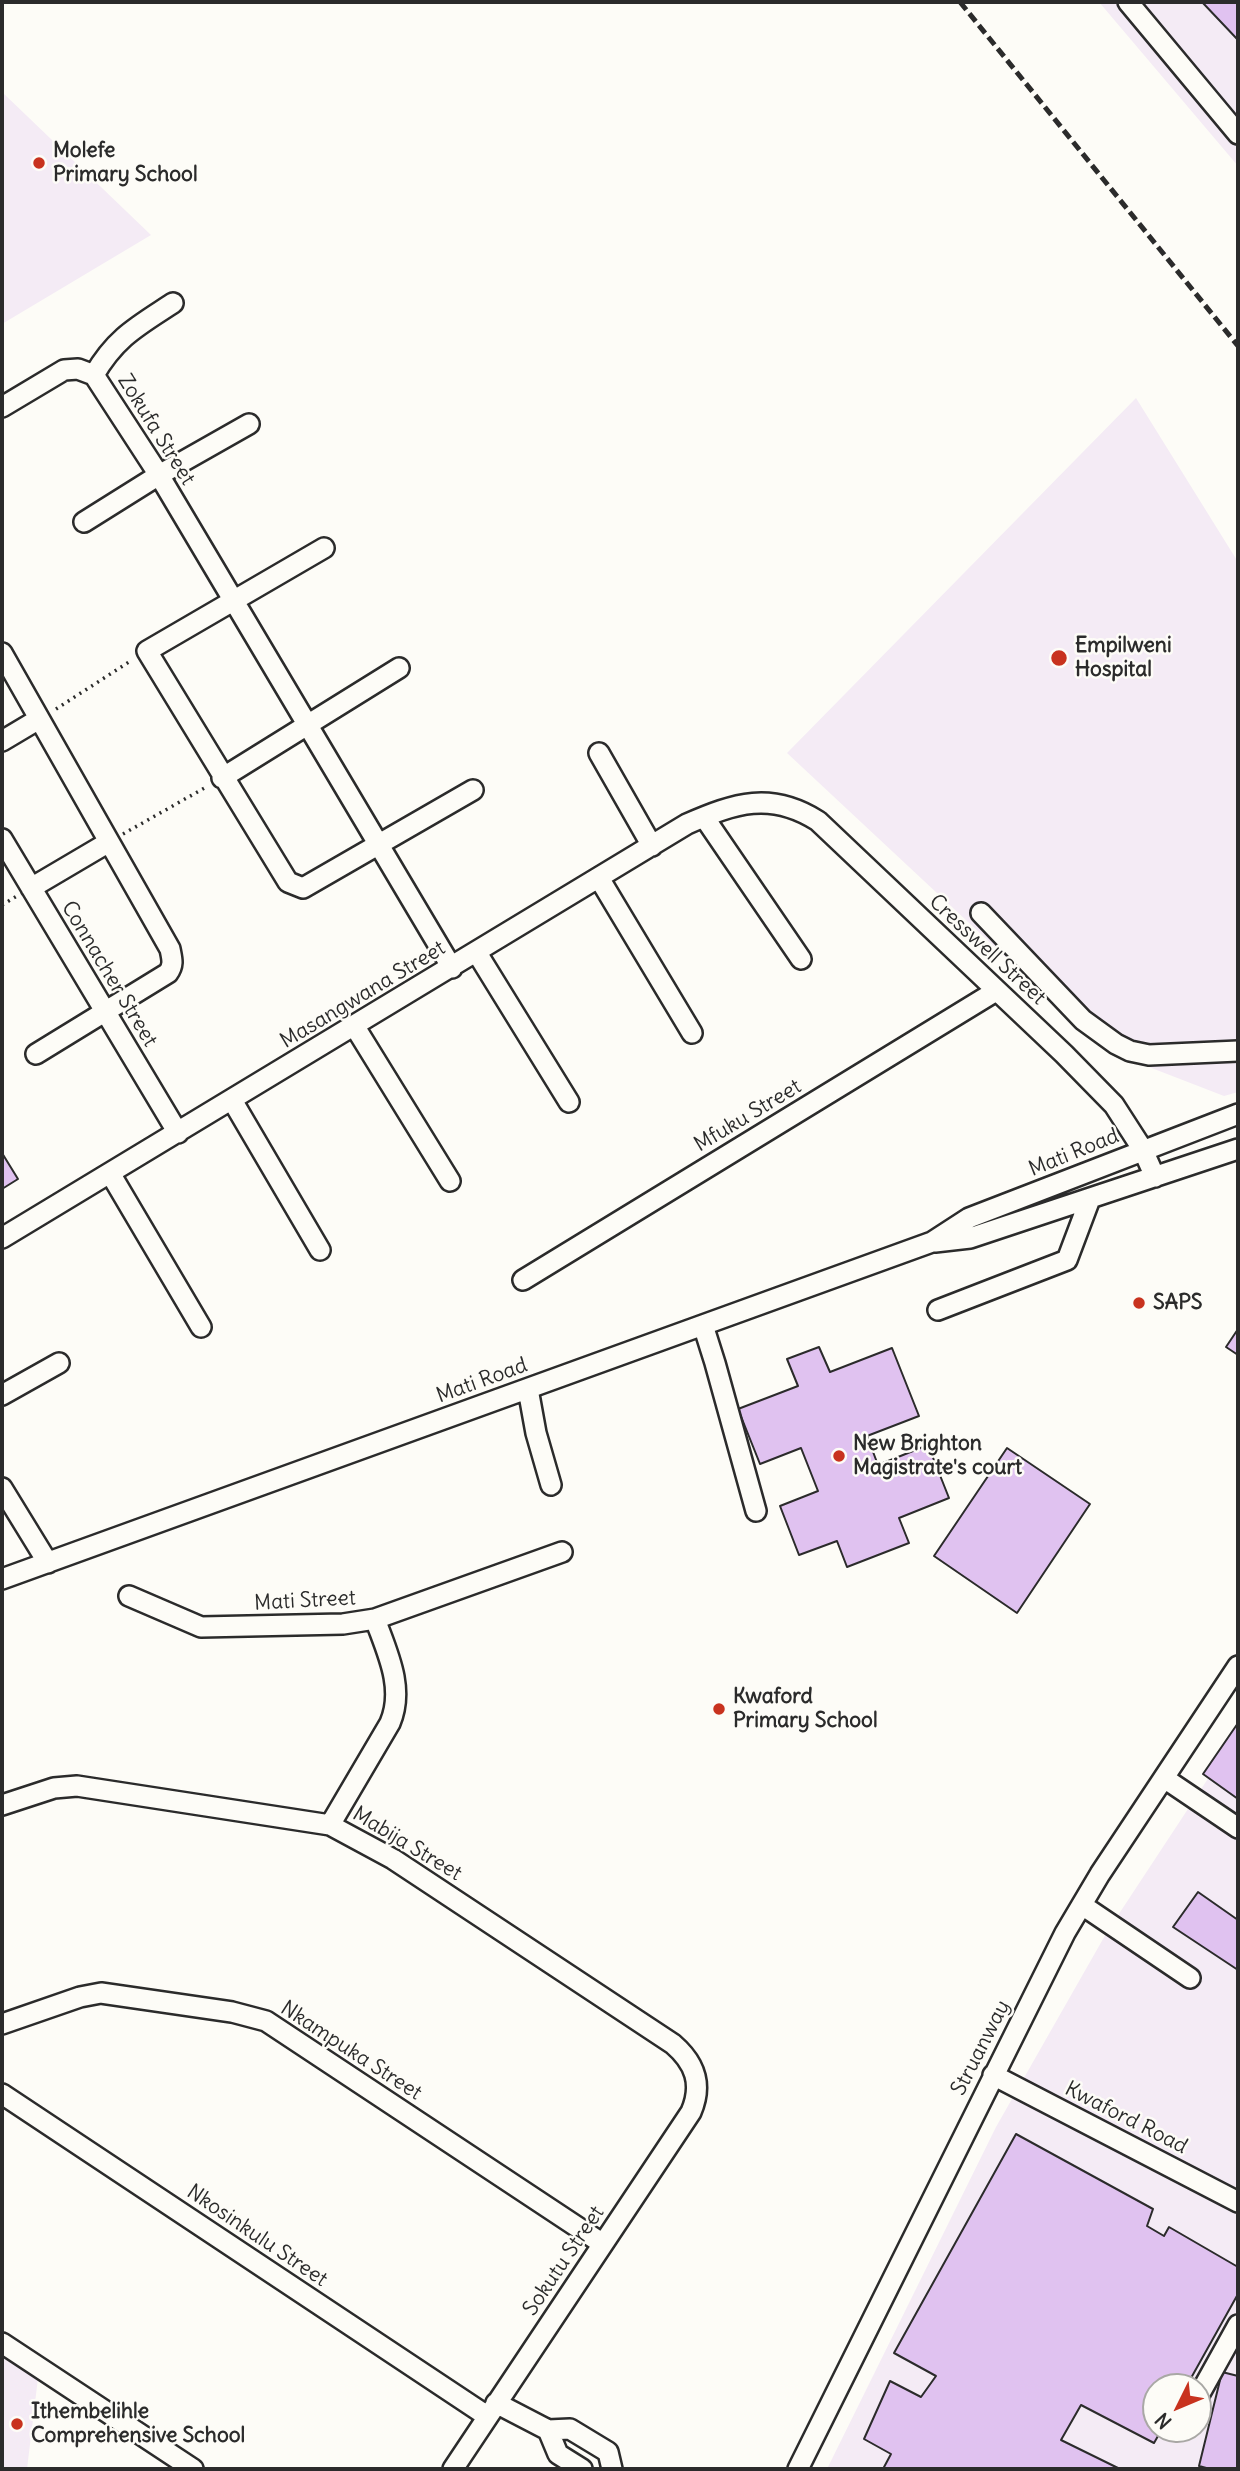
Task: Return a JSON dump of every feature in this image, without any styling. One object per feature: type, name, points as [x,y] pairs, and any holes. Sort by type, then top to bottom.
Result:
[{"type":"street","points":[[1128,2],[1238,134]]},
{"type":"street","points":[[94,374],[114,344],[173,303]]},
{"type":"street","name":"Zokufa Street","points":[[2,407],[64,370],[78,369],[94,374],[159,475],[452,968]]},
{"type":"street","points":[[84,522],[248,424]]},
{"type":"street","points":[[324,548],[146,651],[222,778],[288,883],[303,888],[473,790]]},
{"type":"street","points":[[2,653],[170,949],[173,964],[168,973],[36,1054]]},
{"type":"street","points":[[222,778],[399,668]]},
{"type":"street","points":[[2,741],[39,719]]},
{"type":"street","points":[[599,753],[652,846]]},
{"type":"street","name":"Masangwana Street","points":[[2,1238],[687,824],[752,802]]},
{"type":"street","name":"Cresswell Street","points":[[752,802],[794,808],[818,821],[1064,1054],[1114,1105],[1143,1150],[1154,1177]]},
{"type":"street","points":[[704,817],[801,959]]},
{"type":"street","name":"Connacher Street","points":[[2,839],[178,1133]]},
{"type":"street","points":[[31,888],[109,842]]},
{"type":"street","points":[[599,878],[692,1033]]},
{"type":"street","points":[[981,913],[1083,1020],[1116,1044],[1130,1051],[1149,1055],[1238,1051]]},
{"type":"street","points":[[477,953],[569,1102]]},
{"type":"street","name":"Mfuku Street","points":[[523,1280],[996,991]]},
{"type":"street","points":[[355,1027],[450,1181]]},
{"type":"street","points":[[232,1100],[320,1251]]},
{"type":"street","name":"Mati Road","points":[[2,1580],[932,1242],[969,1218],[1238,1114]]},
{"type":"street","name":"Mati Road","points":[[932,1242],[970,1238],[1238,1149]]},
{"type":"street","points":[[110,1173],[201,1327]]},
{"type":"street","points":[[1059,1184],[1076,1238]]},
{"type":"street","points":[[938,1310],[1062,1263],[1069,1257],[1090,1199]]},
{"type":"street","points":[[702,1325],[756,1511]]},
{"type":"street","points":[[2,1395],[59,1363]]},
{"type":"street","points":[[528,1389],[536,1433],[551,1485]]},
{"type":"street","points":[[2,1488],[48,1563]]},
{"type":"street","name":"Mati Street","points":[[130,1596],[201,1627],[342,1624],[375,1619],[562,1552]]},
{"type":"street","points":[[330,1825],[395,1711],[395,1678],[375,1619]]},
{"type":"street","name":"Struanway","points":[[798,2469],[1065,1933],[1238,1667]]},
{"type":"street","points":[[1164,1778],[1238,1828]]},
{"type":"street","name":"Mabija Street","points":[[2,1805],[54,1788],[77,1786],[330,1825],[393,1858],[673,2044],[685,2054],[695,2073]]},
{"type":"street","points":[[1082,1905],[1190,1978]]},
{"type":"street","name":"Nkampuka Street","points":[[2,2024],[69,2000],[101,1993],[232,2012],[265,2021],[603,2244]]},
{"type":"street","name":"Sokutu Street","points":[[453,2469],[691,2112],[697,2093],[695,2073]]},
{"type":"street","name":"Kwaford Road","points":[[993,2075],[1238,2202]]},
{"type":"street","name":"Nkosinkulu Street","points":[[2,2094],[492,2409],[548,2430]]},
{"type":"street","points":[[1211,2373],[1238,2325]]},
{"type":"street","points":[[2,2343],[193,2469]]},
{"type":"street","points":[[582,2469],[558,2454],[548,2430],[570,2429],[608,2452],[612,2469]]},
{"type":"path","points":[[39,719],[146,651]]},
{"type":"path","points":[[109,842],[222,778]]},
{"type":"shaded area","points":[[1099,2],[1238,2],[1238,166]]},
{"type":"shaded area","name":"Molefe Primary School","points":[[2,92],[151,235],[2,324]]},
{"type":"shaded area","name":"Empilweni Hospital","points":[[1136,398],[1238,562],[1238,1092],[1224,1096],[1105,1050],[787,753]]},
{"type":"shaded area","points":[[1238,1733],[1238,2469],[827,2469],[996,2127],[1107,1932]]},
{"type":"shaded area","name":"Ithembelihle Comprehensive School","points":[[2,2356],[38,2378],[27,2469],[2,2469]]},
{"type":"building","points":[[1202,2],[1238,2],[1238,40]]},
{"type":"building","points":[[2,1153],[18,1179],[2,1189]]},
{"type":"building","points":[[1238,1329],[1238,1355],[1226,1347]]},
{"type":"building","name":"New Brighton Magistrate's court","points":[[819,1347],[830,1372],[892,1348],[919,1416],[867,1436],[878,1465],[928,1445],[949,1498],[899,1518],[909,1543],[847,1567],[837,1541],[799,1555],[780,1506],[818,1491],[801,1448],[760,1464],[738,1409],[798,1386],[787,1359]]},
{"type":"building","points":[[1007,1448],[1090,1504],[1017,1613],[934,1556]]},
{"type":"building","points":[[1238,1723],[1238,1799],[1203,1774]]},
{"type":"building","points":[[1198,1892],[1238,1920],[1238,1970],[1173,1927]]},
{"type":"building","points":[[1016,2134],[1153,2209],[1147,2226],[1164,2236],[1169,2227],[1238,2267],[1238,2294],[1194,2373],[1142,2373],[1142,2437],[1081,2405],[1061,2440],[1120,2469],[883,2469],[891,2454],[864,2439],[890,2381],[921,2397],[936,2376],[894,2353]]},
{"type":"building","points":[[1222,2372],[1238,2376],[1238,2469],[1210,2469],[1199,2466],[1205,2443],[1212,2443],[1212,2413]]},
{"type":"railway","points":[[960,2],[1238,346]]},
{"type":"place","name":"Molefe Primary School","points":[[39,163]]},
{"type":"place","name":"Empilweni Hospital","points":[[1059,658]]},
{"type":"place","name":"SAPS","points":[[1139,1303]]},
{"type":"place","name":"New Brighton Magistrate's court","points":[[839,1456]]},
{"type":"place","name":"Kwaford Primary School","points":[[719,1709]]},
{"type":"place","name":"Ithembelihle Comprehensive School","points":[[17,2424]]}]
